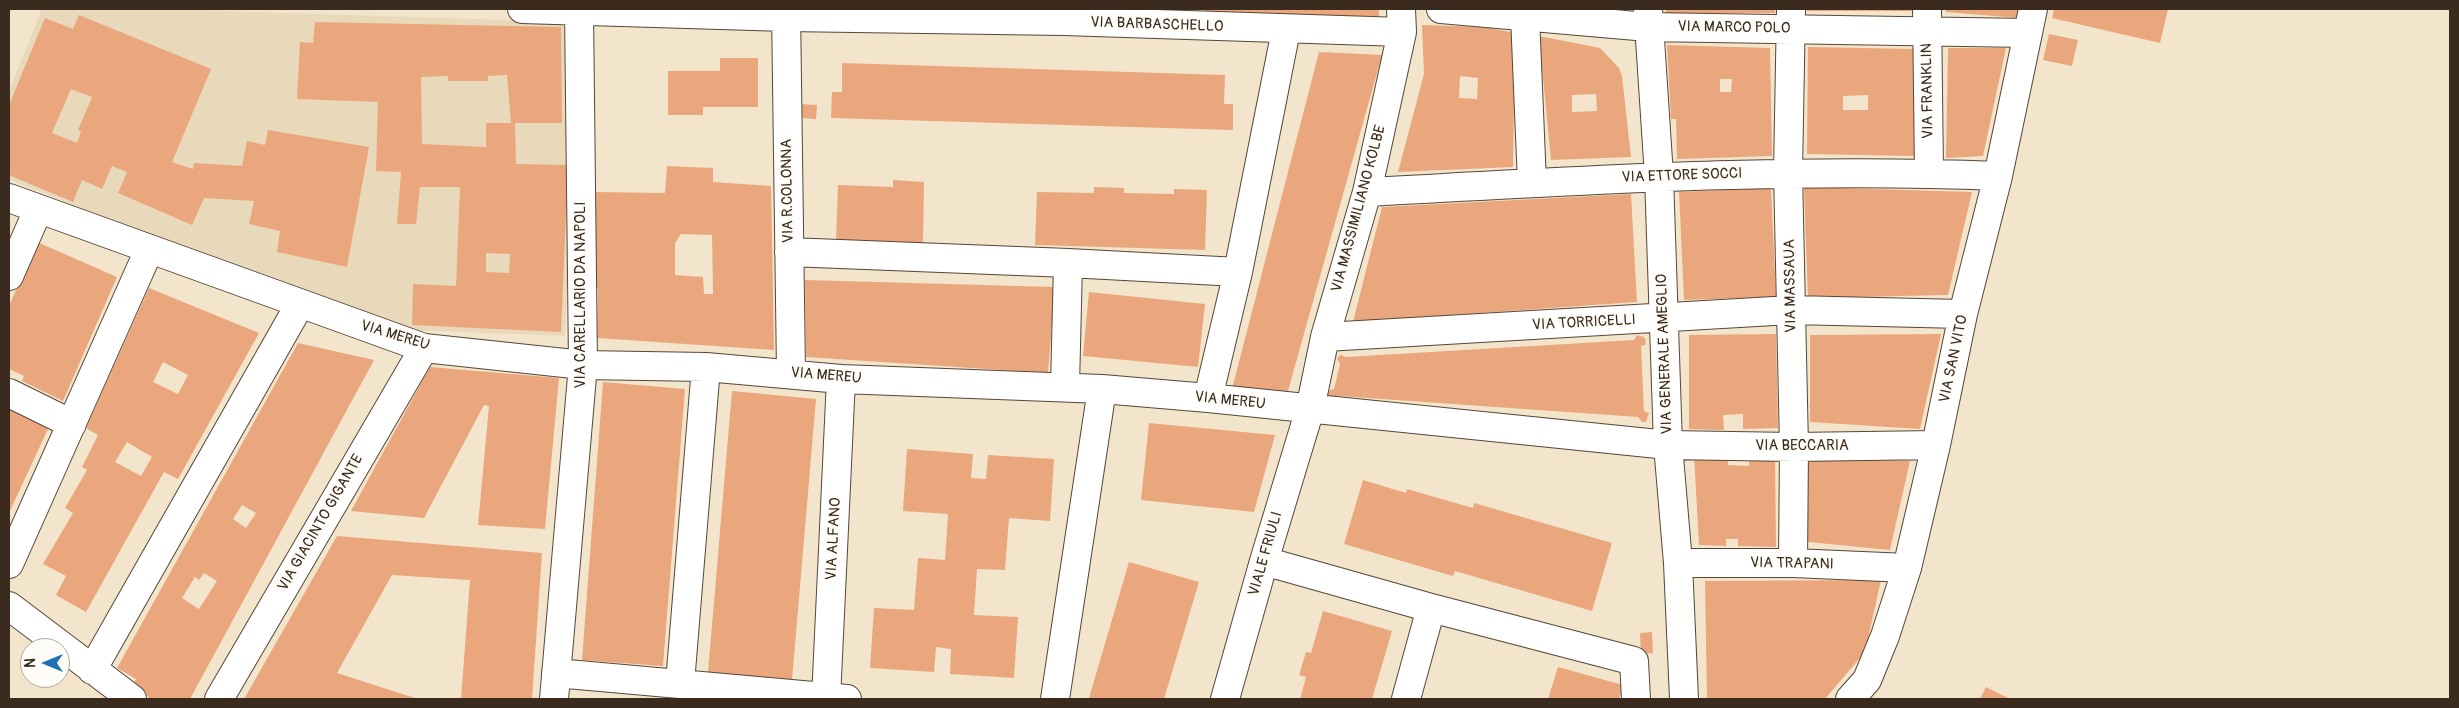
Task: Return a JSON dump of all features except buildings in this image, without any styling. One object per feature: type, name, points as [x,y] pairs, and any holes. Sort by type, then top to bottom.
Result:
[{"type":"street","name":"VIA BARBASCHELLO","points":[[522,9],[1186,17],[1286,30],[1401,20]]},
{"type":"street","name":"VIA MARCO POLO","points":[[1441,9],[1525,16],[2031,21]]},
{"type":"street","name":"VIA CARELLARIO DA NAPOLI","points":[[555,686],[583,365],[579,10]]},
{"type":"street","name":"VIA R.COLONNA","points":[[786,13],[791,373]]},
{"type":"street","points":[[1525,16],[1532,183]]},
{"type":"street","name":"VIA GENERALE AMEGLIO","points":[[1648,18],[1659,176],[1668,445],[1678,563],[1684,699]]},
{"type":"street","name":"VIA MASSAUA","points":[[1791,19],[1788,172],[1794,447],[1793,563]]},
{"type":"street","name":"VIA MASSIMILIANO KOLBE","points":[[1310,409],[1325,337],[1367,192],[1401,20]]},
{"type":"street","name":"VIA FRANKLIN","points":[[1927,20],[1929,173]]},
{"type":"street","name":"VIA SAN VITO","points":[[1850,699],[1867,680],[1885,636],[1906,568],[1936,445],[1963,314],[1998,176],[2031,21]]},
{"type":"street","points":[[1208,398],[1238,272],[1286,30]]},
{"type":"street","name":"VIA ETTORE SOCCI","points":[[1367,192],[1659,176],[1788,172],[1929,173],[1998,176]]},
{"type":"street","name":"VIA MEREU","points":[[9,198],[424,348],[583,365],[706,367],[791,373],[841,379],[1102,389],[1668,445]]},
{"type":"street","points":[[9,276],[38,210]]},
{"type":"street","points":[[9,564],[150,250]]},
{"type":"street","points":[[789,252],[1238,272]]},
{"type":"street","points":[[1065,387],[1068,263]]},
{"type":"street","points":[[92,670],[300,304]]},
{"type":"street","name":"VIA TORRICELLI","points":[[1325,337],[1663,319],[1792,310],[1963,314]]},
{"type":"street","name":"VIA GIACINTO GIGANTE","points":[[218,699],[424,348]]},
{"type":"street","points":[[680,683],[706,367]]},
{"type":"street","name":"VIA ALFANO","points":[[833,698],[841,379]]},
{"type":"street","points":[[1055,699],[1102,389]]},
{"type":"street","points":[[9,393],[72,424]]},
{"type":"street","name":"VIALE FRIULI","points":[[1225,699],[1310,409]]},
{"type":"street","name":"VIA BECCARIA","points":[[1668,445],[1794,447],[1936,445]]},
{"type":"street","points":[[1264,561],[1430,608],[1634,661],[1636,699]]},
{"type":"street","name":"VIA TRAPANI","points":[[1678,563],[1793,563],[1906,568]]},
{"type":"street","points":[[9,606],[132,699]]},
{"type":"street","points":[[1406,699],[1430,608]]},
{"type":"street","points":[[555,686],[680,683],[833,698]]},
{"type":"shaded area","points":[[42,9],[163,9],[565,22],[571,166],[565,336],[409,330],[78,207],[9,179],[9,91]]}]
